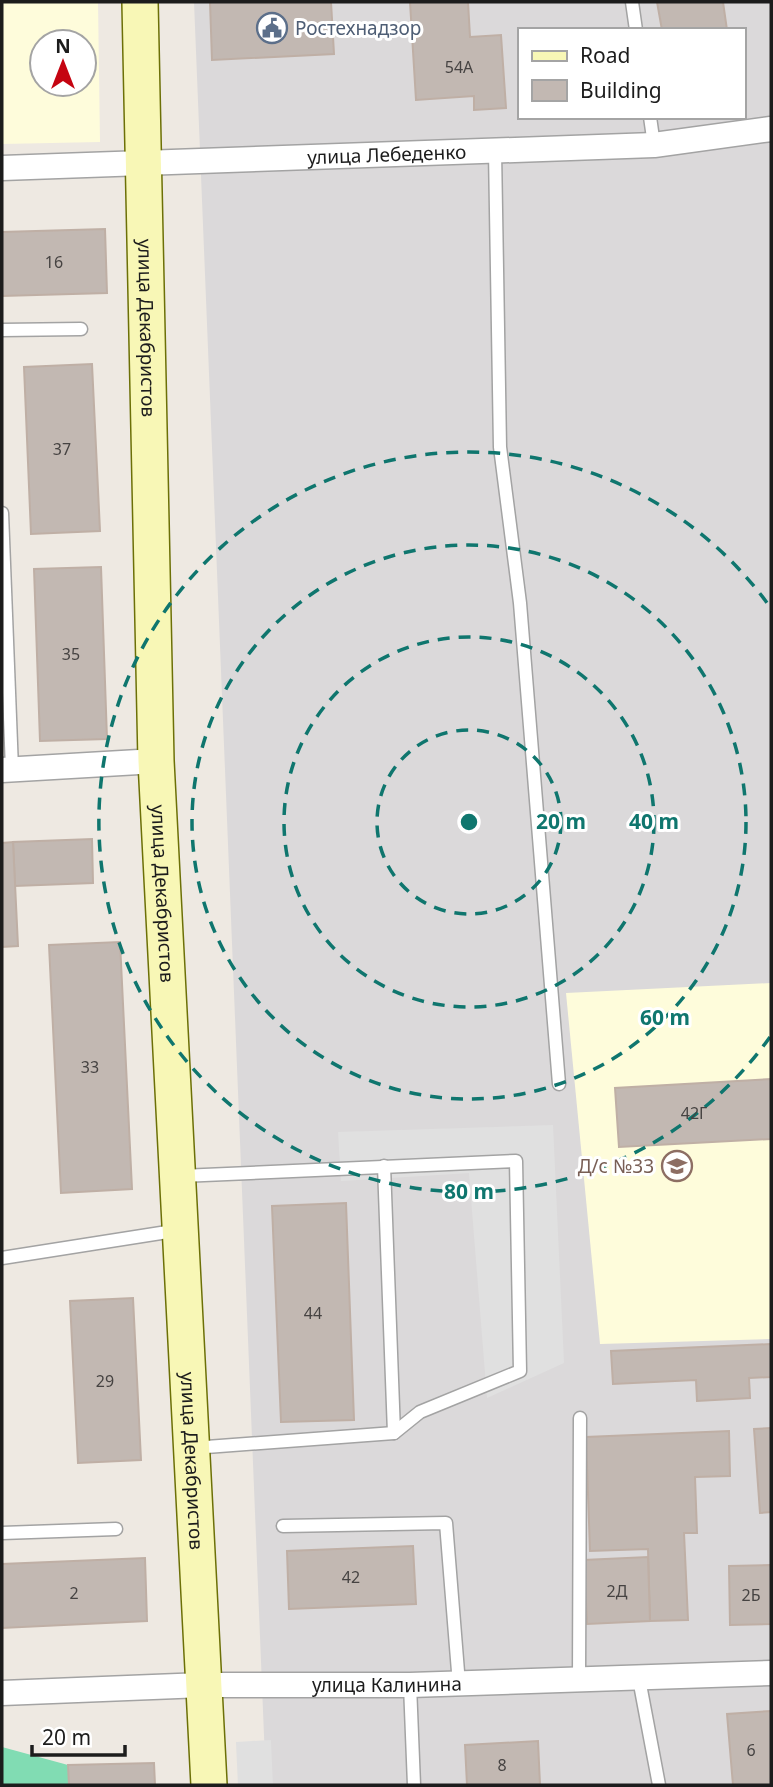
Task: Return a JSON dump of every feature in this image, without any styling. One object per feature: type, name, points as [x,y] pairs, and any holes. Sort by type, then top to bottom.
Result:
[{"type":"main road","name":"улица Декабристов","points":[[140,2],[156,761],[209,1785]]},
{"type":"street","name":"улица Лебеденко","points":[[2,168],[654,145],[771,129]]},
{"type":"street","points":[[7,769],[156,761]]},
{"type":"street","name":"улица Калинина","points":[[2,1693],[203,1685],[459,1684],[771,1673]]},
{"type":"lane","points":[[632,2],[636,28]]},
{"type":"lane","points":[[649,119],[654,145]]},
{"type":"lane","points":[[495,151],[500,447],[520,603],[559,1084]]},
{"type":"lane","points":[[2,330],[81,329]]},
{"type":"lane","points":[[2,513],[7,769]]},
{"type":"lane","points":[[177,1176],[516,1161],[520,1371],[420,1412],[394,1433],[191,1448]]},
{"type":"lane","points":[[384,1166],[394,1433]]},
{"type":"lane","points":[[2,1258],[180,1230]]},
{"type":"lane","points":[[579,1680],[580,1419]]},
{"type":"lane","points":[[283,1525],[446,1523],[459,1684]]},
{"type":"lane","points":[[2,1532],[116,1529]]},
{"type":"lane","points":[[639,1679],[659,1785]]},
{"type":"lane","points":[[410,1685],[414,1785]]},
{"type":"shaded area","points":[[2,2],[98,2],[100,142],[2,144]]},
{"type":"shaded area","points":[[194,2],[771,2],[771,1785],[266,1785]]},
{"type":"shaded area","name":"Д/с №33","points":[[771,983],[771,1339],[600,1344],[566,993]]},
{"type":"shaded area","points":[[553,1125],[564,1363],[487,1398],[469,1173],[341,1181],[338,1132]]},
{"type":"shaded area","points":[[271,1740],[273,1785],[238,1785],[236,1742]]},
{"type":"green space","points":[[2,1747],[68,1765],[69,1785],[2,1785]]},
{"type":"building","name":"Ростехнадзор","points":[[210,2],[331,2],[334,54],[212,60]]},
{"type":"building","points":[[410,2],[468,2],[470,37],[501,35],[506,108],[474,110],[474,96],[416,100]]},
{"type":"building","points":[[657,2],[723,2],[727,28],[662,28]]},
{"type":"building","points":[[105,229],[107,293],[2,296],[2,232]]},
{"type":"building","points":[[92,364],[100,531],[31,534],[24,367]]},
{"type":"building","points":[[101,567],[107,739],[40,741],[34,569]]},
{"type":"building","points":[[92,839],[93,883],[15,886],[13,842]]},
{"type":"building","points":[[13,842],[18,946],[2,947],[2,843]]},
{"type":"building","points":[[120,942],[132,1189],[61,1193],[49,945]]},
{"type":"building","points":[[771,1079],[771,1139],[619,1147],[615,1088]]},
{"type":"building","points":[[346,1203],[354,1420],[281,1422],[272,1206]]},
{"type":"building","points":[[133,1298],[141,1460],[78,1463],[70,1301]]},
{"type":"building","points":[[771,1344],[771,1377],[749,1378],[750,1398],[697,1401],[696,1380],[613,1384],[611,1351]]},
{"type":"building","points":[[771,1428],[771,1512],[760,1513],[754,1429]]},
{"type":"building","points":[[729,1431],[730,1476],[695,1477],[697,1533],[684,1533],[688,1620],[650,1621],[648,1549],[590,1551],[586,1437]]},
{"type":"building","points":[[413,1546],[416,1604],[289,1609],[287,1551]]},
{"type":"building","points":[[648,1557],[650,1621],[587,1624],[584,1560]]},
{"type":"building","points":[[145,1558],[147,1621],[2,1628],[2,1564]]},
{"type":"building","points":[[771,1565],[771,1624],[730,1625],[729,1566]]},
{"type":"building","points":[[771,1711],[771,1785],[733,1785],[727,1714]]},
{"type":"building","points":[[538,1741],[540,1785],[467,1785],[465,1745]]},
{"type":"building","points":[[154,1763],[155,1785],[69,1785],[68,1765]]},
{"type":"place","name":"Ростехнадзор","points":[[272,28]]},
{"type":"place","name":"Д/с №33","points":[[677,1166]]}]
